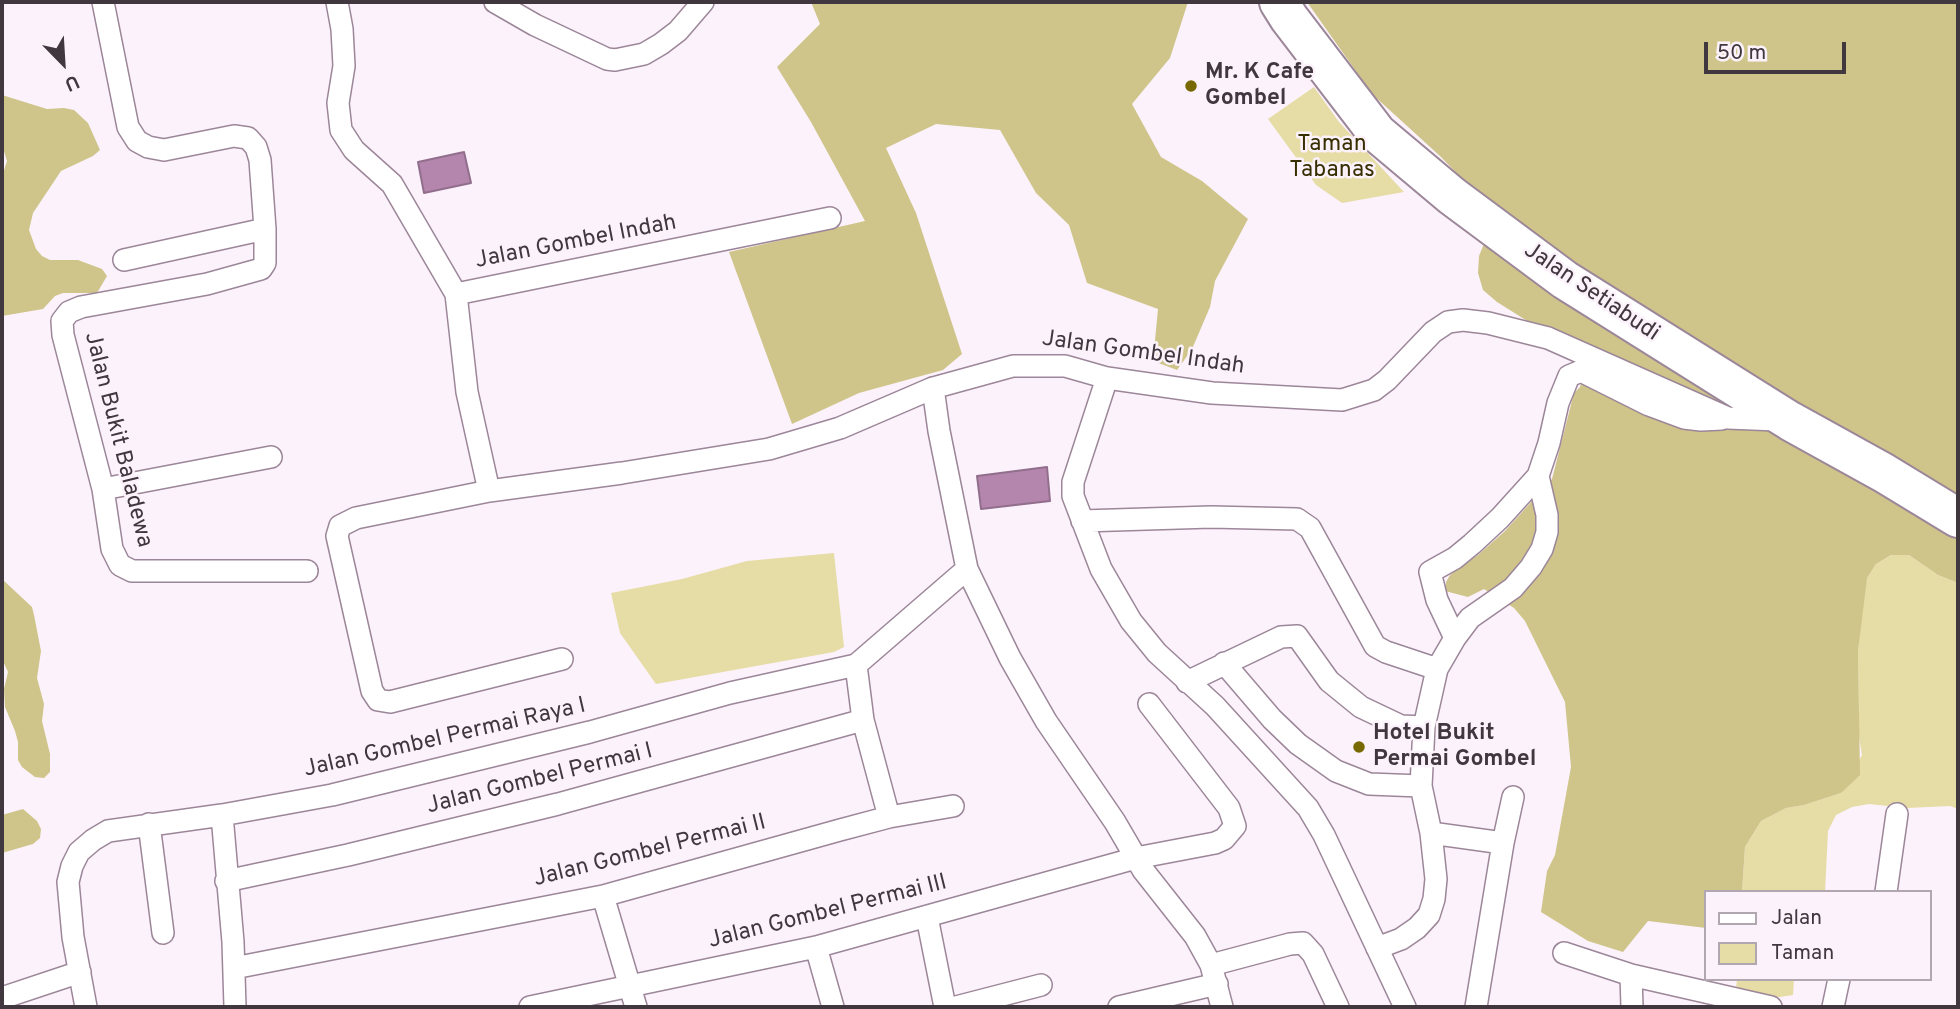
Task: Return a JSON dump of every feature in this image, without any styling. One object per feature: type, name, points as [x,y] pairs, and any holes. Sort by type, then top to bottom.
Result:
[{"type":"highway","name":"Jalan Setiabudi","points":[[1279,2],[1377,133],[1402,156],[1565,280],[1790,421],[1958,518]]},
{"type":"street","name":"Jalan Bukit Baladewa","points":[[103,2],[128,127],[137,141],[148,147],[164,150],[234,136],[248,138],[256,147],[260,160],[265,229],[265,263],[261,269],[207,284],[81,307],[69,312],[62,321],[63,335],[103,489],[112,549],[120,565],[132,571],[307,571]]},
{"type":"street","name":"Jalan Gombel Indah","points":[[337,2],[344,66],[338,103],[341,130],[354,150],[392,184],[456,294],[467,392],[489,491],[769,449],[840,428],[933,388],[985,372],[1029,365],[1065,366],[1107,378],[1212,393],[1342,400],[1374,390],[1387,380],[1433,331],[1448,322],[1463,320],[1488,323],[1548,338],[1728,418],[1790,421]]},
{"type":"street","points":[[501,3],[547,30],[607,60],[615,60],[644,54],[661,44],[678,31],[703,2]]},
{"type":"street","name":"Jalan Gombel Indah","points":[[456,294],[830,219]]},
{"type":"street","points":[[124,260],[265,229]]},
{"type":"street","points":[[1455,638],[1437,600],[1430,572],[1455,558],[1472,544],[1538,476],[1565,382],[1574,372],[1581,371],[1649,405],[1684,418],[1728,418]]},
{"type":"street","points":[[1107,378],[1073,482],[1073,496],[1101,569],[1131,621],[1157,653],[1215,706],[1308,808],[1324,835],[1405,1007]]},
{"type":"street","points":[[933,388],[967,569],[1010,658],[1046,721],[1115,822],[1136,858],[1195,936],[1214,975],[1222,1007]]},
{"type":"street","points":[[103,489],[271,457]]},
{"type":"street","points":[[1377,948],[1401,939],[1417,929],[1429,915],[1436,879],[1431,833],[1421,786],[1424,727],[1437,669],[1470,618],[1513,588],[1542,549],[1547,532],[1547,514],[1538,476]]},
{"type":"street","points":[[489,491],[356,518],[340,526],[337,536],[372,691],[378,700],[390,702],[562,659]]},
{"type":"street","points":[[1082,521],[1211,517],[1297,519],[1310,528],[1375,646],[1437,669]]},
{"type":"street","points":[[889,817],[863,720],[856,665],[967,569]]},
{"type":"street","points":[[1187,682],[1281,637],[1297,636],[1329,681],[1352,701],[1379,718],[1401,726],[1424,727]]},
{"type":"street","points":[[1224,663],[1272,719],[1298,744],[1336,771],[1369,784],[1421,786]]},
{"type":"street","name":"Jalan Gombel Permai Raya I","points":[[80,972],[68,883],[79,852],[108,831],[222,815],[332,795],[590,732],[741,690],[856,665]]},
{"type":"street","name":"Jalan Gombel Permai III","points":[[530,1007],[816,947],[1136,858],[1215,843],[1231,833],[1235,826],[1229,808],[1150,705]]},
{"type":"street","name":"Jalan Gombel Permai I","points":[[226,881],[558,804],[863,720]]},
{"type":"street","points":[[1476,1007],[1513,797]]},
{"type":"street","name":"Jalan Gombel Permai II","points":[[234,968],[603,896],[889,817],[953,806]]},
{"type":"street","points":[[1886,890],[1897,814]]},
{"type":"street","points":[[222,815],[235,1007]]},
{"type":"street","points":[[149,824],[163,933]]},
{"type":"street","points":[[1431,833],[1503,842]]},
{"type":"street","points":[[603,896],[636,1007]]},
{"type":"street","points":[[927,917],[945,1007]]},
{"type":"street","points":[[1119,1007],[1303,943],[1313,954],[1338,1007]]},
{"type":"street","points":[[816,947],[833,1007]]},
{"type":"street","points":[[1564,953],[1631,975],[1757,1006]]},
{"type":"street","points":[[2,998],[80,972],[86,1007]]},
{"type":"street","points":[[1631,975],[1632,1007]]},
{"type":"street","points":[[1833,1007],[1839,981]]},
{"type":"street","points":[[956,1007],[1041,985]]},
{"type":"green space","name":"Taman Tabanas","points":[[1314,87],[1339,122],[1404,192],[1342,203],[1316,185],[1268,119]]},
{"type":"green space","points":[[834,553],[844,647],[834,652],[656,684],[620,633],[611,593],[682,579],[747,561]]},
{"type":"green space","points":[[1891,555],[1909,555],[1938,575],[1958,583],[1958,809],[1950,806],[1907,808],[1869,804],[1852,807],[1836,815],[1828,831],[1825,890],[1742,890],[1745,847],[1761,821],[1786,808],[1841,793],[1862,755],[1859,737],[1858,651],[1863,597],[1867,578],[1876,564]]},
{"type":"green space","points":[[1737,981],[1794,981],[1793,995],[1772,998],[1736,989]]},
{"type":"shaded area","points":[[811,2],[1188,2],[1170,58],[1132,104],[1161,157],[1202,181],[1248,219],[1215,281],[1210,307],[1192,349],[1177,370],[1153,361],[1158,309],[1087,283],[1069,225],[1036,193],[1000,130],[936,124],[886,148],[916,213],[962,354],[943,370],[859,393],[792,424],[729,252],[865,221],[811,122],[777,67],[820,24]]},
{"type":"shaded area","points":[[1307,2],[1958,2],[1958,583],[1938,575],[1909,555],[1891,555],[1876,564],[1867,578],[1858,651],[1860,775],[1841,793],[1786,808],[1761,821],[1745,847],[1742,890],[1704,890],[1704,928],[1648,921],[1623,952],[1588,941],[1541,912],[1547,871],[1555,855],[1571,767],[1565,702],[1525,621],[1514,608],[1484,589],[1468,597],[1445,591],[1450,575],[1505,531],[1552,479],[1574,393],[1580,387],[1591,351],[1548,334],[1483,290],[1478,273],[1479,256],[1496,214],[1441,157],[1372,94]]},
{"type":"shaded area","points":[[2,95],[47,109],[74,110],[88,123],[100,150],[61,171],[33,213],[29,230],[36,249],[42,256],[50,260],[78,260],[102,269],[107,276],[97,293],[63,293],[55,296],[43,309],[2,316],[2,177],[7,161],[2,145]]},
{"type":"shaded area","points":[[464,152],[471,183],[424,193],[418,162]]},
{"type":"shaded area","points":[[1047,467],[1050,501],[981,509],[977,476]]},
{"type":"shaded area","points":[[2,579],[32,607],[34,615],[41,651],[37,678],[44,704],[42,721],[50,754],[50,772],[44,778],[35,777],[22,767],[18,760],[18,742],[5,707],[4,689],[8,672],[2,659]]},
{"type":"shaded area","points":[[23,809],[37,821],[41,829],[40,838],[33,844],[2,853],[2,815]]},
{"type":"place","name":"Mr. K Cafe Gombel","points":[[1191,86]]},
{"type":"place","name":"Hotel Bukit Permai Gombel","points":[[1359,747]]}]
